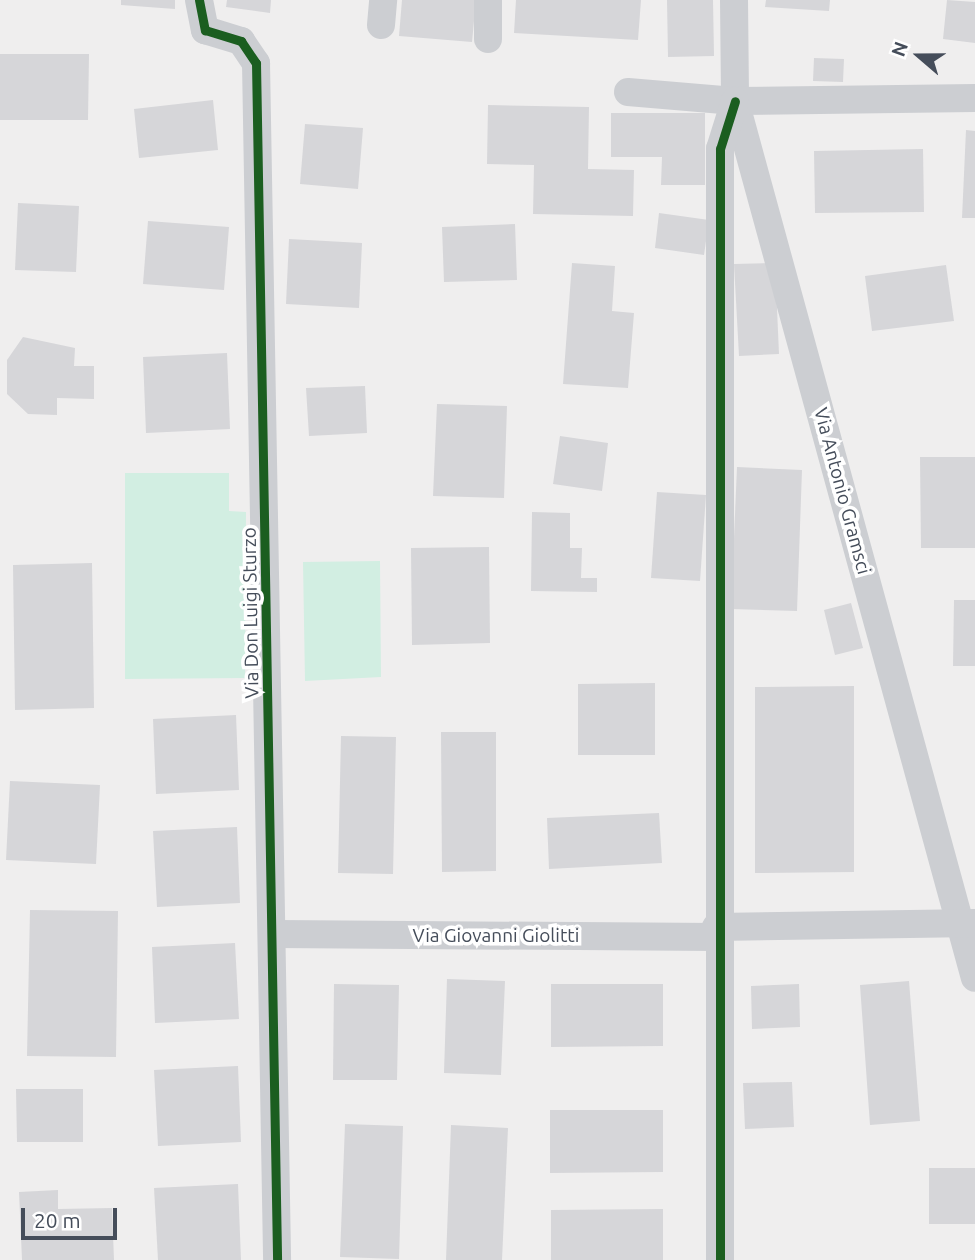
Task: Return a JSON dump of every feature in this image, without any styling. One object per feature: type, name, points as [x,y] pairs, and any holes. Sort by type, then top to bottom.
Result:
[{"type":"street","name":"Via Don Luigi Sturzo","points":[[199,0],[205,30],[241,41],[256,63],[276,934],[277,1260]]},
{"type":"street","points":[[488,0],[488,39]]},
{"type":"street","name":"Via Antonio Gramsci","points":[[734,0],[735,101],[968,923],[975,978]]},
{"type":"street","points":[[628,92],[735,101],[975,98]]},
{"type":"street","points":[[720,1260],[716,932],[720,149],[735,101]]},
{"type":"street","name":"Via Giovanni Giolitti","points":[[276,934],[716,932],[968,923]]},
{"type":"green space","points":[[125,473],[229,473],[229,511],[246,512],[245,678],[125,679]]},
{"type":"green space","points":[[380,561],[381,677],[305,681],[303,562]]},
{"type":"building","points":[[121,0],[175,0],[175,9],[121,5]]},
{"type":"building","points":[[227,0],[271,0],[270,13],[226,7]]},
{"type":"building","points":[[402,0],[476,0],[472,42],[399,36]]},
{"type":"building","points":[[516,0],[641,0],[638,40],[514,33]]},
{"type":"building","points":[[667,0],[713,0],[714,56],[668,57]]},
{"type":"building","points":[[766,0],[830,0],[829,11],[765,7]]},
{"type":"building","points":[[947,0],[975,2],[975,43],[943,39]]},
{"type":"building","points":[[0,54],[89,54],[88,120],[0,120]]},
{"type":"building","points":[[814,58],[844,59],[843,82],[813,81]]},
{"type":"building","points":[[213,100],[218,150],[139,158],[134,109]]},
{"type":"building","points":[[488,105],[589,107],[588,169],[634,170],[633,216],[533,214],[534,165],[487,164]]},
{"type":"building","points":[[611,113],[705,113],[705,185],[661,185],[662,157],[611,157]]},
{"type":"building","points":[[305,124],[363,128],[358,189],[300,184]]},
{"type":"building","points":[[966,130],[975,131],[975,218],[962,218]]},
{"type":"building","points":[[923,149],[924,212],[815,213],[814,151]]},
{"type":"building","points":[[18,203],[79,206],[76,272],[15,270]]},
{"type":"building","points":[[659,213],[709,220],[704,255],[655,248]]},
{"type":"building","points":[[148,221],[229,227],[224,290],[143,284]]},
{"type":"building","points":[[515,224],[517,280],[444,282],[442,227]]},
{"type":"building","points":[[289,239],[362,243],[359,308],[286,304]]},
{"type":"building","points":[[572,263],[615,266],[612,311],[634,313],[628,388],[563,384]]},
{"type":"building","points":[[775,263],[779,354],[739,356],[734,264]]},
{"type":"building","points":[[946,265],[954,321],[872,331],[865,276]]},
{"type":"building","points":[[23,337],[75,348],[74,366],[94,366],[94,399],[57,398],[57,415],[28,414],[7,394],[7,360]]},
{"type":"building","points":[[227,353],[230,429],[146,433],[143,357]]},
{"type":"building","points":[[365,386],[367,433],[309,436],[306,388]]},
{"type":"building","points":[[437,404],[507,406],[504,498],[433,496]]},
{"type":"building","points":[[560,436],[608,443],[602,491],[553,484]]},
{"type":"building","points":[[920,457],[975,457],[975,548],[921,548]]},
{"type":"building","points":[[737,467],[802,470],[797,611],[731,609]]},
{"type":"building","points":[[657,492],[706,495],[700,581],[651,578]]},
{"type":"building","points":[[532,512],[570,513],[570,548],[582,548],[581,578],[597,578],[597,592],[531,591]]},
{"type":"building","points":[[489,547],[490,643],[412,645],[411,548]]},
{"type":"building","points":[[92,563],[94,708],[15,710],[13,565]]},
{"type":"building","points":[[954,600],[975,600],[975,666],[953,666]]},
{"type":"building","points":[[851,603],[863,648],[835,655],[824,610]]},
{"type":"building","points":[[655,683],[655,755],[578,755],[578,684]]},
{"type":"building","points":[[854,686],[854,872],[755,873],[755,687]]},
{"type":"building","points":[[236,715],[239,790],[156,794],[153,719]]},
{"type":"building","points":[[441,732],[496,732],[496,871],[442,872]]},
{"type":"building","points":[[341,736],[396,737],[393,874],[338,873]]},
{"type":"building","points":[[10,781],[100,785],[96,864],[6,860]]},
{"type":"building","points":[[659,813],[662,863],[549,869],[547,818]]},
{"type":"building","points":[[237,827],[240,903],[157,907],[153,831]]},
{"type":"building","points":[[30,910],[118,911],[116,1057],[27,1056]]},
{"type":"building","points":[[235,943],[239,1019],[155,1023],[152,947]]},
{"type":"building","points":[[447,979],[505,981],[501,1075],[444,1073]]},
{"type":"building","points":[[909,981],[920,1121],[870,1125],[860,985]]},
{"type":"building","points":[[334,984],[399,985],[397,1080],[333,1080]]},
{"type":"building","points":[[551,984],[663,984],[663,1046],[551,1047]]},
{"type":"building","points":[[799,984],[800,1027],[752,1029],[751,986]]},
{"type":"building","points":[[238,1066],[241,1142],[158,1146],[154,1070]]},
{"type":"building","points":[[792,1082],[794,1127],[745,1129],[743,1083]]},
{"type":"building","points":[[16,1089],[83,1089],[83,1142],[17,1142]]},
{"type":"building","points":[[550,1110],[663,1110],[663,1172],[550,1173]]},
{"type":"building","points":[[345,1124],[403,1126],[399,1259],[340,1257]]},
{"type":"building","points":[[451,1125],[508,1128],[502,1260],[446,1260]]},
{"type":"building","points":[[929,1168],[975,1168],[975,1224],[929,1224]]},
{"type":"building","points":[[238,1184],[241,1260],[158,1260],[154,1188]]},
{"type":"building","points":[[58,1190],[58,1209],[112,1208],[114,1260],[22,1260],[19,1192]]},
{"type":"building","points":[[663,1209],[663,1260],[551,1260],[551,1210]]},
{"type":"cycle path","points":[[199,0],[205,30],[241,41],[256,63],[277,1260]]},
{"type":"cycle path","points":[[720,1260],[720,149],[735,101]]}]
